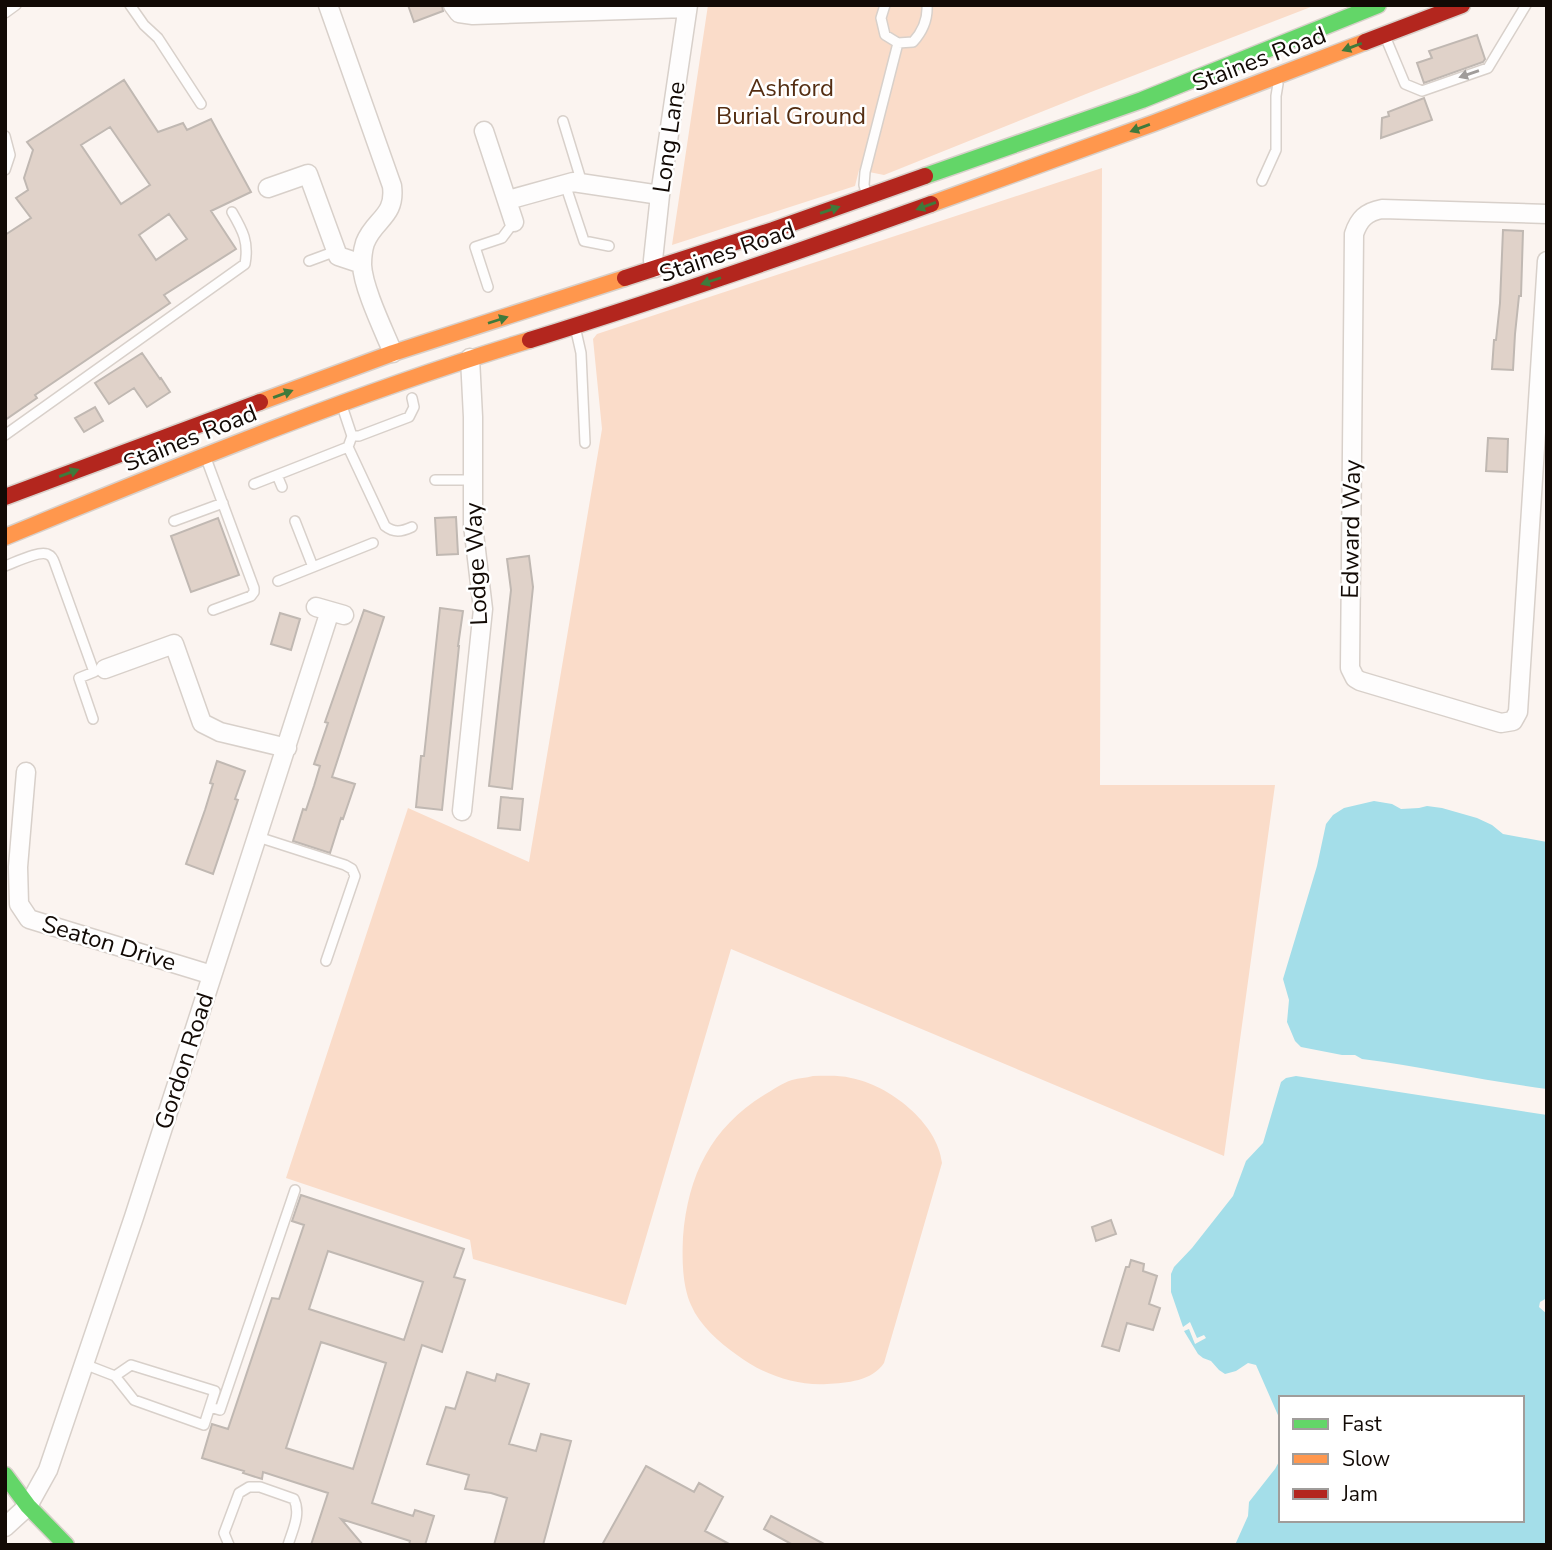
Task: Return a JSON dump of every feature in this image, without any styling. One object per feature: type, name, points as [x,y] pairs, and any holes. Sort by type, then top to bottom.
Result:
[{"type":"main road","name":"Staines Road","points":[[5,497],[393,354],[773,230],[1142,100],[1378,5]]},
{"type":"main road","name":"Staines Road","points":[[5,537],[341,404],[470,358],[810,248],[1154,124],[1462,5]]},
{"type":"main road","points":[[5,1475],[28,1506],[66,1545]]},
{"type":"street","points":[[328,5],[392,186],[394,200],[366,242],[362,264],[393,354]]},
{"type":"street","points":[[453,5],[459,13],[473,15],[688,7]]},
{"type":"street","name":"Long Lane","points":[[655,268],[653,260],[660,195],[688,7]]},
{"type":"street","points":[[484,131],[514,222]]},
{"type":"street","points":[[268,188],[308,174],[338,256],[362,264]]},
{"type":"street","points":[[508,200],[572,182],[660,195]]},
{"type":"street","name":"Edward Way","points":[[1547,214],[1382,209],[1363,217],[1354,234],[1350,668],[1355,678],[1360,681],[1501,723],[1513,721],[1518,712],[1547,261]]},
{"type":"street","name":"Lodge Way","points":[[463,811],[483,609],[473,525],[470,358]]},
{"type":"street","name":"Gordon Road","points":[[5,1527],[28,1506],[48,1470],[134,1217],[330,611]]},
{"type":"street","points":[[105,669],[174,644],[202,723],[220,732],[287,748]]},
{"type":"street","name":"Seaton Drive","points":[[26,772],[18,867],[19,904],[29,919],[212,975]]},
{"type":"lane","points":[[5,13],[16,5]]},
{"type":"lane","points":[[130,5],[144,25],[158,38],[201,104]]},
{"type":"lane","points":[[885,5],[881,18],[886,35],[898,43],[913,42],[920,35],[926,22],[927,5]]},
{"type":"lane","points":[[1385,35],[1405,85],[1422,91],[1488,68],[1526,5]]},
{"type":"lane","points":[[867,197],[865,172],[898,43]]},
{"type":"lane","points":[[1262,181],[1276,150],[1276,96],[1279,75]]},
{"type":"lane","points":[[563,121],[583,184]]},
{"type":"lane","points":[[5,136],[10,155],[5,170]]},
{"type":"lane","points":[[565,184],[584,241],[609,246]]},
{"type":"lane","points":[[5,435],[245,264],[248,250],[243,229],[232,212]]},
{"type":"lane","points":[[488,287],[475,247],[502,237],[514,222]]},
{"type":"lane","points":[[309,261],[336,251]]},
{"type":"lane","points":[[575,326],[581,353],[585,443]]},
{"type":"lane","points":[[352,436],[359,436],[409,417],[414,407],[412,398]]},
{"type":"lane","points":[[341,404],[352,436],[348,447],[385,526],[390,530],[402,532],[412,527]]},
{"type":"lane","points":[[254,484],[348,447]]},
{"type":"lane","points":[[205,456],[254,588],[251,596],[213,610]]},
{"type":"lane","points":[[277,475],[282,487]]},
{"type":"lane","points":[[435,480],[473,480]]},
{"type":"lane","points":[[174,521],[223,503]]},
{"type":"lane","points":[[295,521],[313,567]]},
{"type":"lane","points":[[278,581],[373,542]]},
{"type":"lane","points":[[5,566],[39,554],[47,553],[51,556],[94,672],[79,678],[93,719]]},
{"type":"lane","points":[[258,837],[352,869],[355,876],[326,961]]},
{"type":"lane","points":[[210,1407],[220,1410],[295,1190]]},
{"type":"lane","points":[[83,1364],[115,1376],[134,1400],[204,1425],[215,1391],[131,1365],[115,1376]]},
{"type":"lane","points":[[229,1545],[224,1533],[239,1493],[248,1487],[260,1487],[294,1499],[298,1514],[288,1545]]},
{"type":"green space","name":"Ashford Burial Ground","points":[[708,5],[1316,5],[884,175],[859,170],[855,186],[672,245]]},
{"type":"green space","points":[[1102,168],[1100,785],[1275,785],[1224,1156],[731,949],[626,1305],[473,1259],[470,1240],[286,1178],[408,808],[529,862],[602,429],[593,339],[597,334]]},
{"type":"green space","points":[[813,1076],[851,1078],[866,1082],[895,1097],[921,1120],[931,1134],[939,1148],[942,1163],[884,1363],[873,1374],[851,1382],[815,1384],[791,1381],[747,1362],[723,1345],[705,1327],[691,1305],[684,1280],[683,1237],[690,1193],[716,1138],[730,1122],[764,1095],[788,1081]]},
{"type":"water","points":[[1374,801],[1392,804],[1401,809],[1427,806],[1442,808],[1477,818],[1503,834],[1547,842],[1547,1089],[1362,1059],[1355,1055],[1301,1047],[1295,1041],[1287,1022],[1289,1000],[1283,979],[1317,866],[1326,824],[1344,808]]},
{"type":"water","points":[[1296,1076],[1547,1115],[1547,1298],[1540,1302],[1539,1307],[1547,1314],[1547,1545],[1235,1545],[1248,1516],[1249,1502],[1279,1462],[1279,1522],[1524,1522],[1524,1396],[1279,1396],[1279,1417],[1256,1365],[1248,1363],[1225,1374],[1211,1361],[1198,1354],[1184,1331],[1189,1329],[1195,1344],[1206,1338],[1204,1335],[1197,1338],[1190,1322],[1183,1327],[1171,1292],[1171,1274],[1233,1196],[1246,1161],[1263,1143],[1281,1082]]},
{"type":"building","points":[[408,5],[442,5],[443,11],[414,22]]},
{"type":"building","points":[[1477,35],[1485,59],[1483,62],[1424,83],[1417,63],[1432,58],[1429,51]]},
{"type":"building","points":[[124,80],[158,132],[183,123],[187,130],[211,119],[251,192],[211,211],[236,249],[164,295],[170,303],[35,395],[37,398],[5,420],[5,235],[31,218],[16,198],[28,190],[24,178],[33,150],[27,142]],"holes":[[[110,127],[150,185],[121,204],[81,145]],[[169,214],[187,239],[156,260],[139,235]]]},
{"type":"building","points":[[1424,98],[1432,120],[1381,138],[1382,118],[1389,116],[1388,112]]},
{"type":"building","points":[[1503,230],[1523,231],[1521,296],[1513,370],[1492,369],[1500,303]]},
{"type":"building","points":[[142,353],[170,392],[147,407],[134,388],[109,404],[95,383]]},
{"type":"building","points":[[95,407],[103,421],[84,432],[75,418]]},
{"type":"building","points":[[1488,438],[1508,439],[1507,472],[1486,471]]},
{"type":"building","points":[[456,517],[458,554],[437,555],[435,518]]},
{"type":"building","points":[[218,518],[239,575],[191,592],[171,536]]},
{"type":"building","points":[[529,556],[533,587],[512,789],[489,786],[511,590],[507,559]]},
{"type":"building","points":[[440,608],[463,611],[442,810],[416,807]]},
{"type":"building","points":[[364,610],[384,617],[332,777],[355,784],[330,853],[293,841],[320,766],[314,764],[328,723],[325,722]]},
{"type":"building","points":[[280,613],[300,619],[291,650],[271,644]]},
{"type":"building","points":[[217,761],[245,771],[213,874],[186,864],[213,784],[210,783]]},
{"type":"building","points":[[501,797],[523,799],[520,830],[498,828]]},
{"type":"building","points":[[301,1195],[464,1249],[454,1277],[465,1280],[442,1352],[422,1345],[372,1503],[413,1516],[415,1510],[434,1516],[425,1545],[409,1545],[410,1541],[341,1519],[363,1545],[311,1545],[328,1493],[263,1472],[262,1479],[202,1458],[212,1424],[228,1429],[272,1298],[279,1299],[304,1225],[292,1221]],"holes":[[[328,1251],[423,1282],[404,1340],[309,1309]],[[321,1342],[386,1363],[353,1469],[286,1448]]]},
{"type":"building","points":[[1111,1220],[1116,1234],[1096,1241],[1092,1227]]},
{"type":"building","points":[[1131,1260],[1144,1264],[1143,1271],[1157,1276],[1149,1304],[1160,1308],[1153,1330],[1127,1323],[1119,1351],[1102,1346],[1126,1267],[1129,1267]]},
{"type":"building","points":[[467,1372],[495,1381],[497,1374],[529,1384],[509,1444],[536,1451],[541,1434],[571,1441],[543,1545],[494,1545],[507,1498],[465,1489],[469,1475],[427,1464],[446,1407],[455,1409]]},
{"type":"building","points":[[646,1466],[694,1492],[699,1483],[723,1497],[705,1531],[731,1545],[602,1545]]},
{"type":"building","points":[[771,1516],[826,1545],[793,1545],[764,1529]]},
{"type":"traffic: fast","points":[[925,176],[1142,100],[1378,5]]},
{"type":"traffic: fast","points":[[5,1475],[28,1506],[66,1545]]},
{"type":"traffic: slow","points":[[931,204],[1365,42]]},
{"type":"traffic: slow","points":[[260,402],[393,353],[625,278]]},
{"type":"traffic: slow","points":[[5,537],[331,407],[530,340]]},
{"type":"traffic: jam","points":[[1365,42],[1462,5]]},
{"type":"traffic: jam","points":[[625,278],[773,230],[925,176]]},
{"type":"traffic: jam","points":[[530,340],[631,308],[931,204]]},
{"type":"traffic: jam","points":[[5,497],[260,402]]}]
